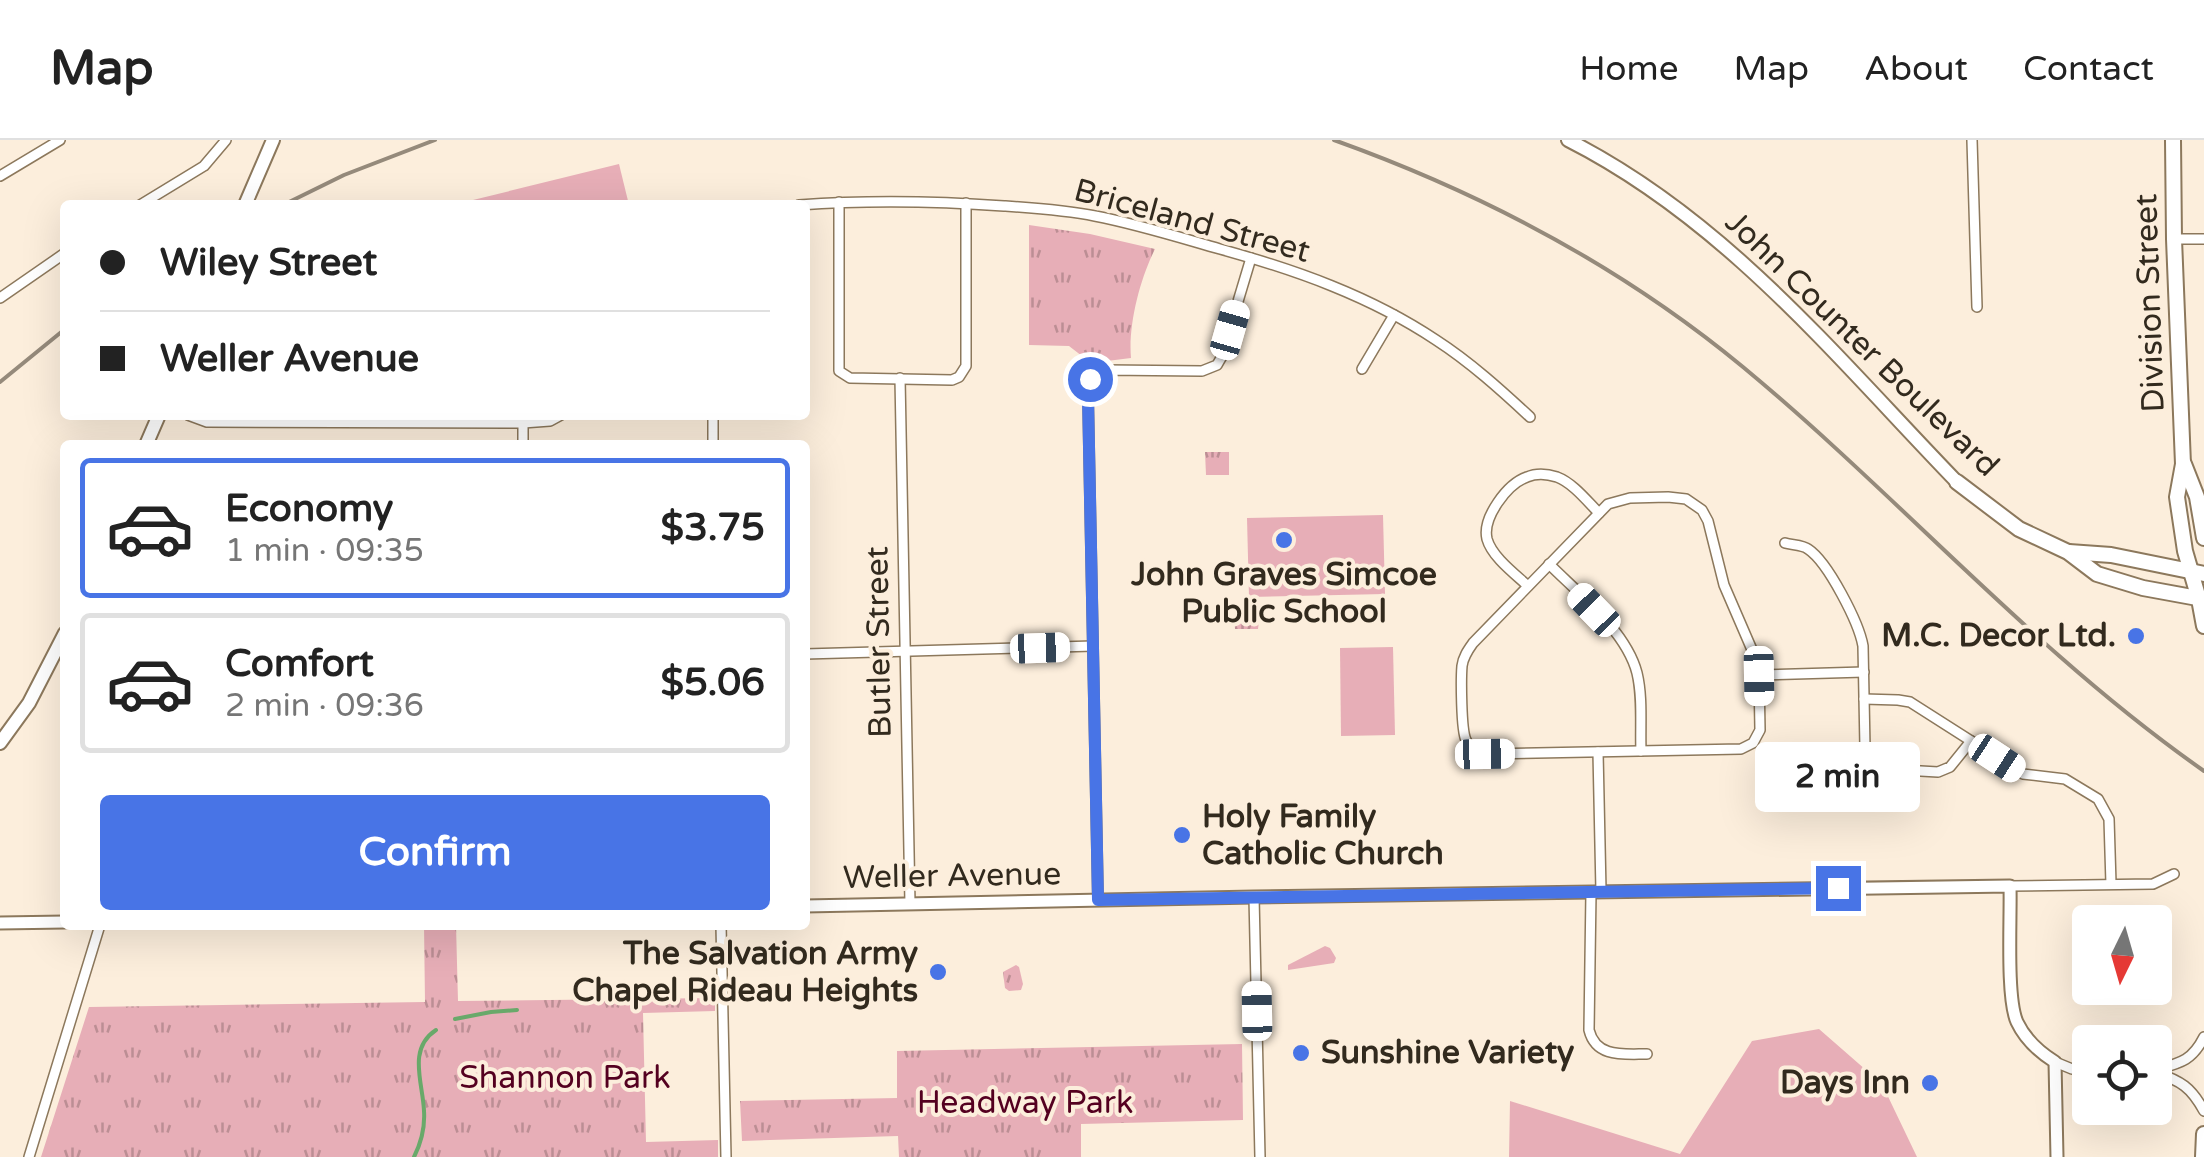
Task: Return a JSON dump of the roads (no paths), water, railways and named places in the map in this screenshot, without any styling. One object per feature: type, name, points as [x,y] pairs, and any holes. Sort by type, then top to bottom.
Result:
[{"type":"main road","points":[[246,200],[273,140]]},
{"type":"main road","name":"John Counter Boulevard","points":[[1568,140],[1651,190],[1711,234],[1778,293],[1957,482],[2018,528],[2068,552]]},
{"type":"main road","name":"Division Street","points":[[2172,140],[2184,464],[2177,497],[2185,551],[2198,573],[2204,626]]},
{"type":"main road","name":"Division Street","points":[[2184,464],[2197,497],[2204,538]]},
{"type":"main road","points":[[2068,552],[2111,555],[2198,573]]},
{"type":"main road","points":[[2068,552],[2096,574],[2202,599]]},
{"type":"main road","points":[[0,743],[28,703],[60,642]]},
{"type":"main road","points":[[2203,1157],[2204,1134]]},
{"type":"street","points":[[0,176],[60,140]]},
{"type":"street","points":[[148,200],[204,166],[226,140]]},
{"type":"street","points":[[1972,140],[1977,307]]},
{"type":"street","points":[[838,202],[839,371],[850,378],[952,380],[964,371],[966,203]]},
{"type":"street","name":"Briceland Street","points":[[810,204],[966,203],[1093,216],[1251,258],[1317,279],[1394,314],[1437,340],[1530,417]]},
{"type":"street","points":[[2174,239],[2204,239]]},
{"type":"street","points":[[0,298],[60,256]]},
{"type":"street","points":[[1098,900],[1090,379],[1106,370],[1202,371],[1216,365],[1251,258]]},
{"type":"street","points":[[1362,370],[1394,314]]},
{"type":"street","name":"Butler Street","points":[[900,378],[910,904]]},
{"type":"street","points":[[202,420],[552,420]]},
{"type":"street","points":[[523,423],[523,440]]},
{"type":"street","points":[[1528,586],[1487,540],[1489,515],[1506,494],[1528,476],[1554,476],[1599,513]]},
{"type":"street","points":[[1668,496],[1686,499],[1702,510],[1724,586],[1756,659],[1760,730],[1748,747],[1485,754],[1473,750],[1466,741],[1462,666],[1465,654],[1599,513],[1619,500],[1668,496]]},
{"type":"street","points":[[1785,543],[1808,548],[1831,575],[1861,634],[1864,748],[1872,762],[1886,769],[1938,772],[1950,767],[1971,741]]},
{"type":"street","points":[[1549,564],[1616,633],[1632,658],[1640,690],[1640,751]]},
{"type":"street","points":[[810,654],[1093,646]]},
{"type":"street","points":[[1759,676],[1864,672]]},
{"type":"street","points":[[1864,699],[1910,702],[2024,774],[2065,779],[2098,799],[2109,819],[2110,884]]},
{"type":"street","points":[[1598,752],[1591,1038],[1605,1052],[1648,1054]]},
{"type":"street","points":[[2072,1068],[2039,1052],[2015,1018],[2010,886],[2153,884],[2174,874]]},
{"type":"street","name":"Weller Avenue","points":[[810,906],[2010,886]]},
{"type":"street","points":[[1254,897],[1260,1157]]},
{"type":"street","points":[[0,923],[60,922]]},
{"type":"street","points":[[29,1157],[98,930]]},
{"type":"street","points":[[720,930],[726,1157]]},
{"type":"street","points":[[2172,1065],[2191,1058],[2204,1036]]},
{"type":"street","points":[[2055,1062],[2058,1157]]},
{"type":"street","points":[[2172,1079],[2184,1084],[2204,1111]]},
{"type":"waterway","points":[[455,1019],[517,1010]]},
{"type":"waterway","points":[[414,1157],[424,1123],[419,1057],[427,1038],[436,1030]]},
{"type":"railway","points":[[293,200],[344,175],[435,140]]},
{"type":"railway","points":[[1334,140],[1443,184],[1549,236],[1697,331],[1801,417],[2082,676],[2204,771]]},
{"type":"railway","points":[[0,382],[60,333]]},
{"type":"place","name":"John Graves Simcoe Public School","points":[[1284,540]]},
{"type":"place","name":"M.C. Decor Ltd.","points":[[2136,636]]},
{"type":"place","name":"Holy Family Catholic Church","points":[[1182,835]]},
{"type":"place","name":"The Salvation Army Chapel Rideau Heights","points":[[938,972]]},
{"type":"place","name":"Sunshine Variety","points":[[1301,1053]]},
{"type":"place","name":"Days Inn","points":[[1930,1083]]},
{"type":"park label","name":"Shannon Park","points":[[565,1078]]},
{"type":"park label","name":"Headway Park","points":[[1025,1103]]}]
